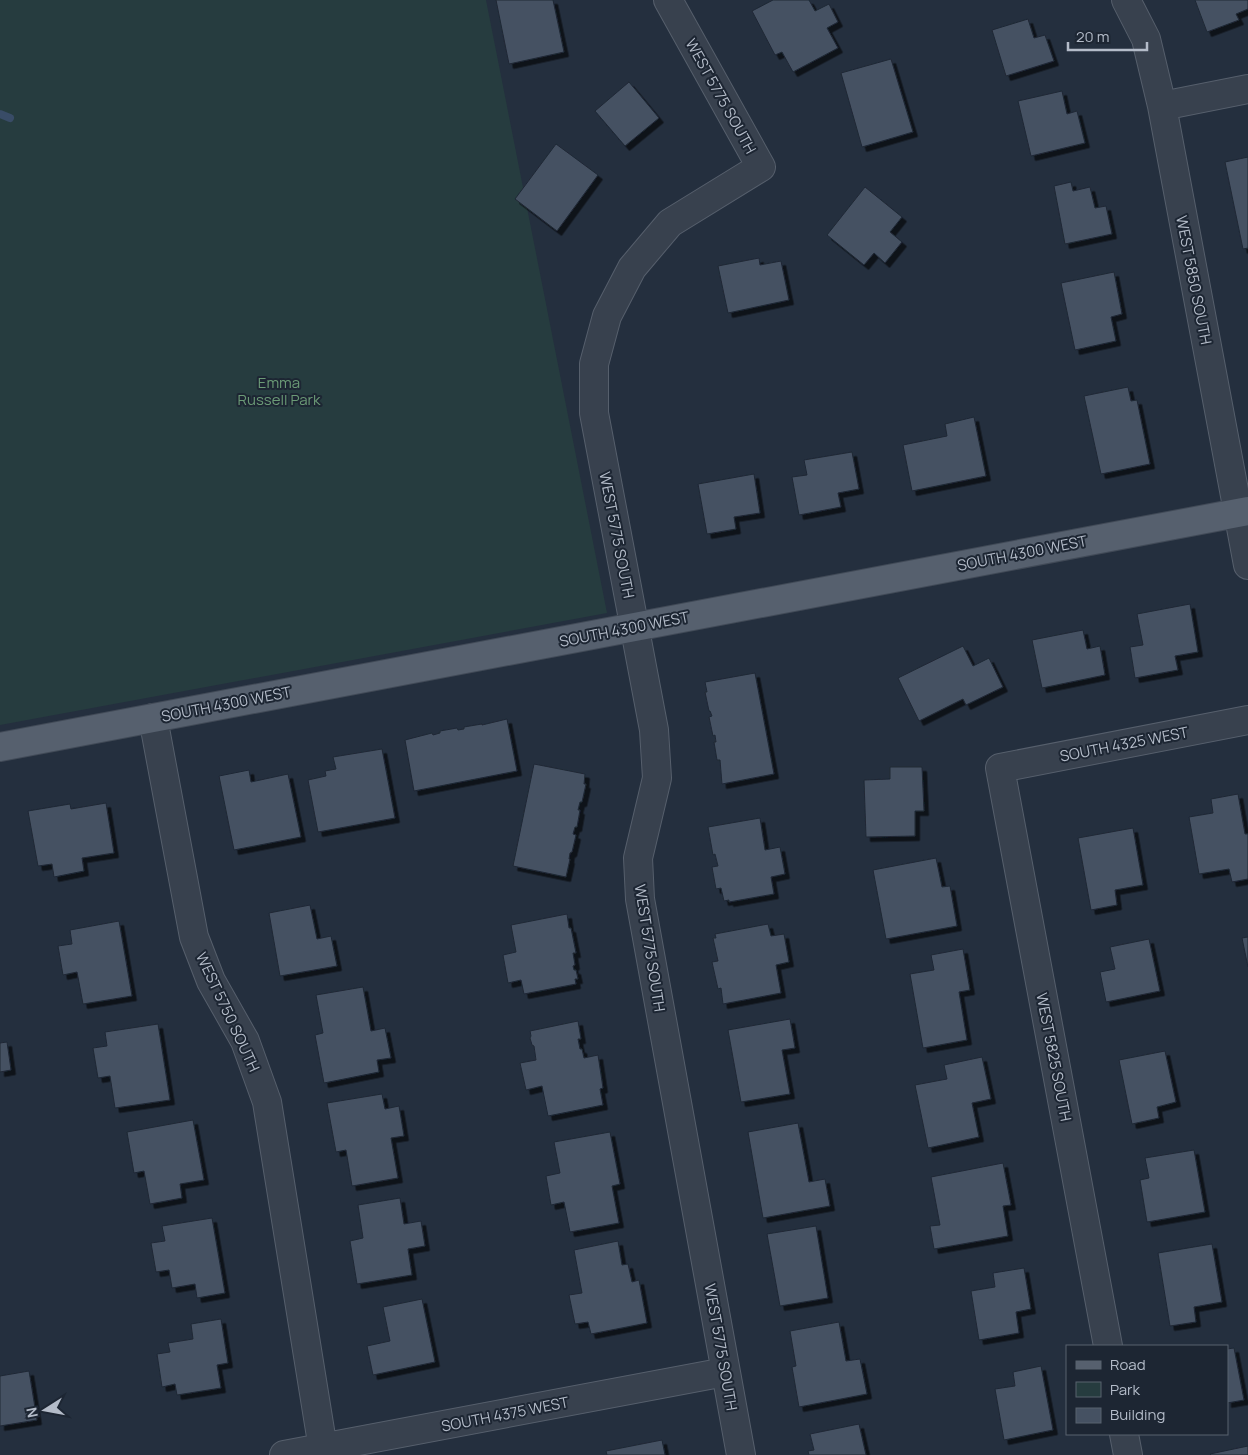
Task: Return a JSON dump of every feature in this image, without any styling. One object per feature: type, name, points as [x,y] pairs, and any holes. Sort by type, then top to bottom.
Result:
[{"type":"main road","name":"SOUTH 4300 WEST","points":[[0,747],[1243,512]]},
{"type":"street","name":"WEST 5775 SOUTH","points":[[668,0],[761,167],[670,223],[632,268],[607,316],[594,364],[594,413],[654,730],[657,778],[638,858],[640,899],[741,1455]]},
{"type":"street","name":"WEST 5850 SOUTH","points":[[1126,0],[1146,39],[1162,106],[1243,512],[1248,565]]},
{"type":"street","points":[[1162,106],[1248,89]]},
{"type":"street","name":"WEST 5750 SOUTH","points":[[153,718],[194,937],[211,982],[245,1041],[267,1102],[323,1452]]},
{"type":"street","name":"SOUTH 4325 WEST","points":[[1000,768],[1248,720]]},
{"type":"street","name":"WEST 5825 SOUTH","points":[[1000,768],[1108,1345]]},
{"type":"street","name":"SOUTH 4375 WEST","points":[[284,1455],[323,1452],[725,1372]]},
{"type":"street","points":[[1124,1435],[1128,1455]]},
{"type":"green space","name":"Emma Russell Park","points":[[0,0],[486,0],[607,613],[0,725]]},
{"type":"building","points":[[496,0],[553,0],[564,52],[509,64]]},
{"type":"building","points":[[773,0],[809,0],[815,11],[829,4],[838,22],[827,28],[838,48],[793,72],[782,52],[775,55],[752,11]]},
{"type":"building","points":[[1195,0],[1248,0],[1248,9],[1236,14],[1239,20],[1207,32]]},
{"type":"building","points":[[1028,19],[1034,38],[1045,35],[1054,61],[1006,76],[992,30]]},
{"type":"building","points":[[891,59],[913,132],[862,147],[841,73]]},
{"type":"building","points":[[629,82],[659,118],[625,146],[595,111]]},
{"type":"building","points":[[1062,91],[1067,114],[1077,111],[1085,143],[1031,156],[1018,101]]},
{"type":"building","points":[[556,144],[598,175],[557,231],[515,199]]},
{"type":"building","points":[[1248,157],[1248,248],[1243,249],[1225,162]]},
{"type":"building","points":[[1071,182],[1073,191],[1090,187],[1095,208],[1106,206],[1112,234],[1065,244],[1054,186]]},
{"type":"building","points":[[865,187],[902,217],[890,232],[902,242],[885,263],[874,253],[864,265],[827,235]]},
{"type":"building","points":[[759,258],[760,265],[781,261],[789,300],[728,313],[718,266]]},
{"type":"building","points":[[1114,272],[1122,314],[1111,317],[1116,341],[1075,350],[1061,283]]},
{"type":"building","points":[[1128,387],[1131,401],[1137,400],[1150,464],[1101,474],[1084,396]]},
{"type":"building","points":[[974,417],[986,476],[912,491],[903,445],[947,436],[945,424]]},
{"type":"building","points":[[852,452],[859,489],[838,493],[841,507],[799,515],[792,477],[807,475],[804,460]]},
{"type":"building","points":[[754,474],[760,513],[734,517],[736,529],[707,534],[698,484]]},
{"type":"building","points":[[1190,604],[1198,652],[1175,656],[1178,670],[1135,678],[1130,647],[1143,645],[1137,614]]},
{"type":"building","points":[[1083,630],[1087,649],[1100,646],[1105,675],[1042,688],[1032,640]]},
{"type":"building","points":[[963,646],[973,666],[989,658],[1003,687],[966,705],[963,699],[919,721],[898,678]]},
{"type":"building","points":[[755,673],[774,774],[722,784],[720,760],[717,760],[714,742],[716,742],[715,735],[713,736],[709,717],[712,716],[705,692],[707,692],[705,682]]},
{"type":"building","points":[[507,719],[517,771],[414,791],[405,740],[432,733],[433,735],[440,733],[440,731],[457,728],[458,730],[464,729],[464,727]]},
{"type":"building","points":[[382,749],[395,818],[318,832],[308,780],[326,776],[325,771],[336,769],[333,757]]},
{"type":"building","points":[[534,764],[585,774],[584,784],[586,784],[578,810],[580,810],[577,827],[575,827],[573,834],[576,835],[572,852],[570,853],[566,877],[513,866]]},
{"type":"building","points":[[890,767],[922,767],[924,811],[915,811],[915,836],[866,837],[864,780],[890,779]]},
{"type":"building","points":[[249,770],[251,782],[288,774],[301,837],[234,850],[219,776]]},
{"type":"building","points":[[1238,794],[1245,834],[1248,834],[1248,879],[1232,882],[1229,869],[1199,874],[1189,817],[1213,813],[1211,799]]},
{"type":"building","points":[[106,803],[114,853],[82,858],[84,871],[54,877],[52,864],[38,866],[28,811],[70,804],[71,809]]},
{"type":"building","points":[[760,818],[765,850],[780,847],[785,874],[771,877],[774,894],[729,902],[729,900],[724,901],[721,888],[716,889],[712,867],[718,866],[715,854],[713,855],[708,827]]},
{"type":"building","points":[[1133,828],[1143,885],[1115,890],[1117,905],[1091,910],[1078,838]]},
{"type":"building","points":[[936,858],[942,887],[950,886],[957,926],[886,939],[873,870]]},
{"type":"building","points":[[310,905],[317,939],[331,936],[337,966],[280,976],[269,913]]},
{"type":"building","points":[[567,914],[576,953],[573,953],[575,965],[573,966],[578,979],[575,979],[576,984],[524,994],[521,980],[508,983],[503,955],[516,952],[511,925]]},
{"type":"building","points":[[119,921],[132,996],[83,1004],[77,972],[63,975],[58,946],[72,944],[70,930]]},
{"type":"building","points":[[768,924],[771,936],[784,934],[789,962],[776,965],[781,993],[723,1004],[721,988],[718,989],[712,962],[718,961],[713,938],[716,938],[715,934]]},
{"type":"building","points":[[1248,937],[1248,967],[1242,938]]},
{"type":"building","points":[[1149,939],[1160,991],[1106,1002],[1100,972],[1115,969],[1110,947]]},
{"type":"building","points":[[963,949],[970,990],[959,992],[967,1040],[923,1048],[910,974],[934,970],[931,955]]},
{"type":"building","points":[[363,987],[371,1031],[385,1028],[391,1058],[377,1060],[379,1072],[324,1083],[315,1035],[323,1033],[316,995]]},
{"type":"building","points":[[790,1019],[795,1048],[782,1050],[790,1094],[741,1102],[728,1030]]},
{"type":"building","points":[[578,1021],[581,1039],[578,1039],[584,1058],[598,1055],[603,1088],[600,1089],[603,1105],[548,1116],[542,1086],[526,1090],[520,1063],[536,1060],[530,1031]]},
{"type":"building","points":[[158,1024],[170,1100],[115,1108],[110,1076],[98,1078],[93,1048],[107,1046],[105,1032]]},
{"type":"building","points":[[7,1042],[11,1070],[0,1072],[0,1043]]},
{"type":"building","points":[[1165,1051],[1176,1102],[1157,1107],[1159,1118],[1132,1124],[1119,1060]]},
{"type":"building","points":[[982,1057],[991,1099],[972,1103],[979,1137],[928,1148],[915,1085],[947,1079],[944,1065]]},
{"type":"building","points":[[382,1094],[385,1109],[399,1106],[404,1136],[391,1138],[398,1178],[352,1186],[346,1150],[336,1152],[327,1103]]},
{"type":"building","points":[[193,1120],[204,1180],[180,1184],[182,1198],[150,1204],[144,1171],[134,1173],[127,1132]]},
{"type":"building","points":[[798,1123],[809,1182],[825,1179],[830,1206],[763,1218],[748,1132]]},
{"type":"building","points":[[610,1132],[620,1184],[612,1186],[619,1223],[570,1232],[564,1202],[551,1205],[546,1176],[560,1173],[554,1142]]},
{"type":"building","points":[[1194,1150],[1205,1212],[1147,1222],[1140,1180],[1149,1178],[1145,1158]]},
{"type":"building","points":[[1003,1163],[1011,1205],[1003,1206],[1008,1236],[934,1249],[930,1226],[940,1225],[931,1177]]},
{"type":"building","points":[[400,1198],[404,1224],[421,1221],[425,1246],[408,1249],[412,1275],[357,1284],[350,1241],[363,1238],[358,1205]]},
{"type":"building","points":[[212,1218],[225,1293],[197,1298],[195,1284],[172,1288],[169,1270],[156,1272],[151,1243],[165,1241],[162,1226]]},
{"type":"building","points":[[816,1226],[828,1298],[780,1306],[767,1234]]},
{"type":"building","points":[[618,1241],[622,1265],[628,1264],[632,1282],[639,1280],[647,1323],[591,1334],[588,1322],[575,1324],[569,1295],[582,1293],[574,1250]]},
{"type":"building","points":[[1212,1244],[1222,1302],[1194,1307],[1196,1322],[1170,1326],[1158,1253]]},
{"type":"building","points":[[1024,1268],[1031,1309],[1016,1312],[1019,1333],[979,1340],[971,1291],[995,1287],[993,1273]]},
{"type":"building","points":[[422,1299],[435,1362],[373,1375],[367,1346],[390,1341],[383,1307]]},
{"type":"building","points":[[221,1319],[228,1363],[217,1365],[221,1388],[177,1395],[175,1384],[162,1387],[157,1354],[170,1352],[168,1343],[193,1339],[191,1324]]},
{"type":"building","points":[[839,1322],[846,1361],[860,1359],[867,1394],[799,1407],[792,1367],[796,1366],[790,1331]]},
{"type":"building","points":[[1234,1348],[1244,1400],[1228,1403],[1228,1349]]},
{"type":"building","points":[[1041,1366],[1053,1430],[1004,1440],[995,1389],[1015,1386],[1013,1372]]},
{"type":"building","points":[[29,1371],[37,1420],[0,1426],[0,1376]]},
{"type":"building","points":[[859,1424],[866,1455],[809,1455],[808,1451],[814,1450],[810,1434]]},
{"type":"building","points":[[662,1440],[665,1455],[607,1455],[606,1451]]},
{"type":"building","points":[[1248,1446],[1248,1455],[1210,1454]]},
{"type":"waterway","points":[[0,114],[10,118]]}]
